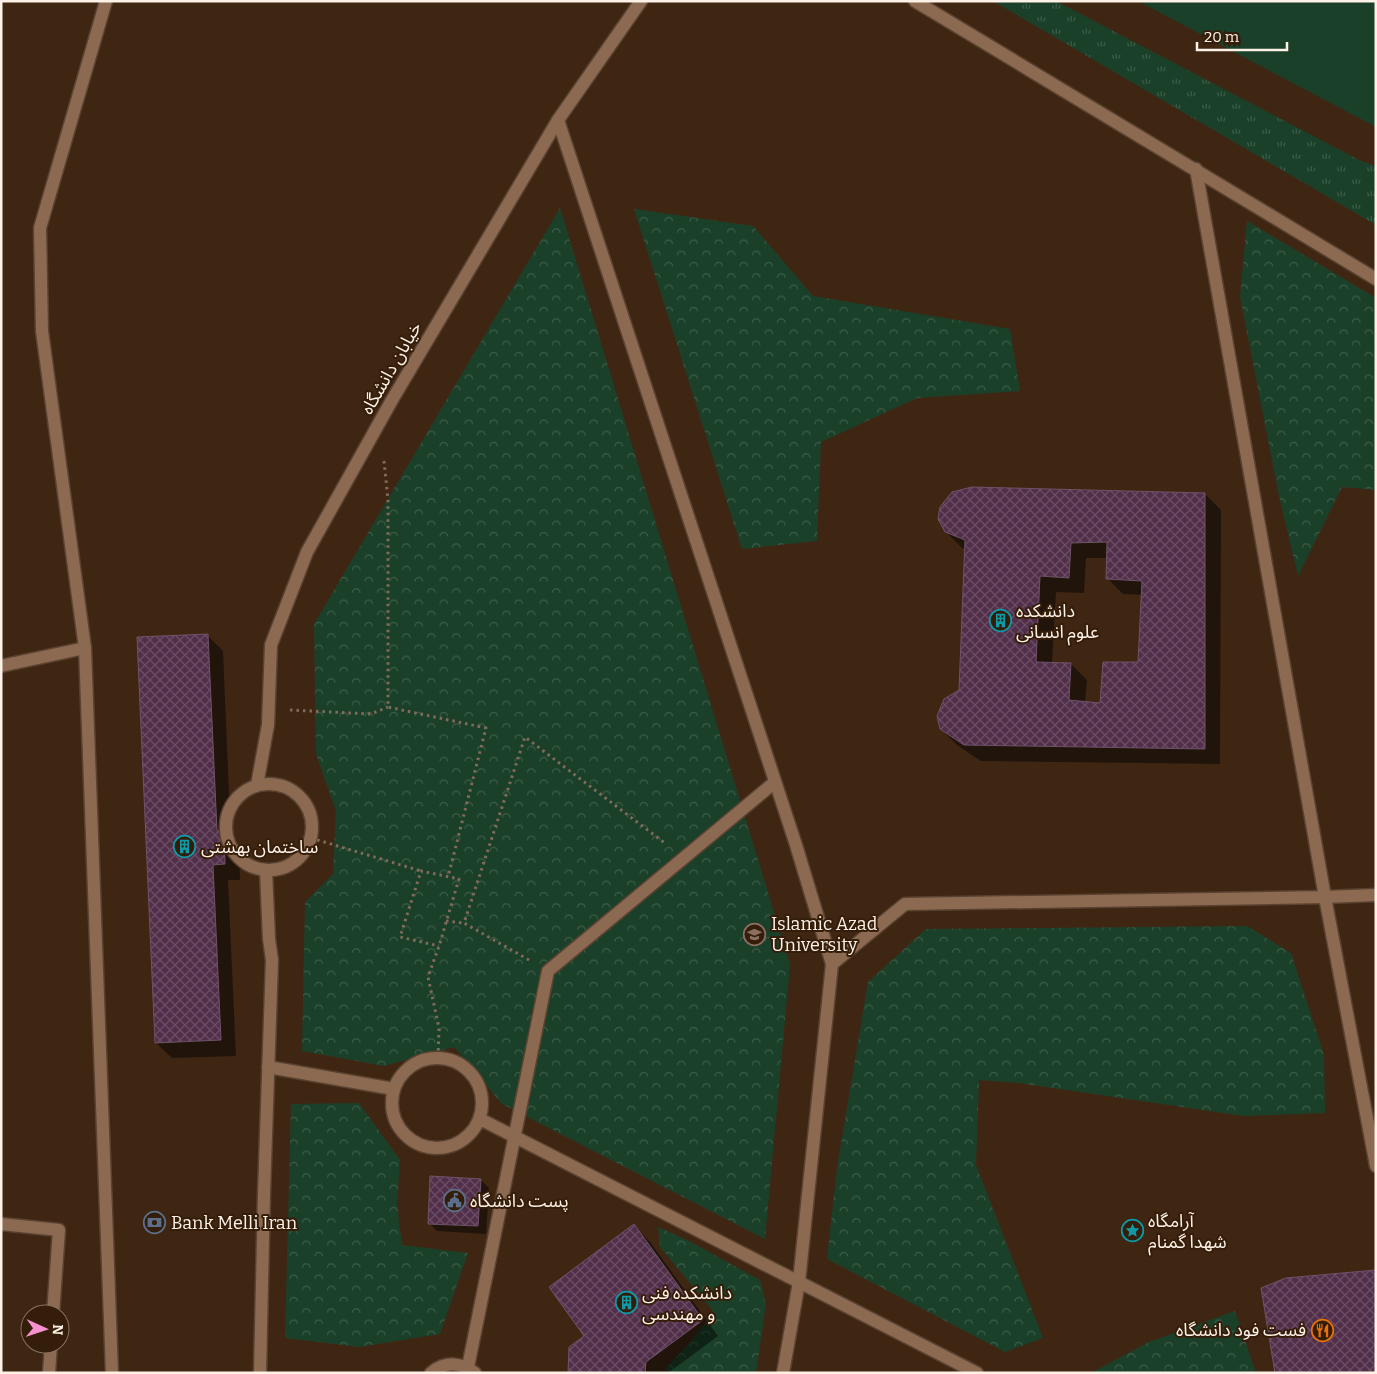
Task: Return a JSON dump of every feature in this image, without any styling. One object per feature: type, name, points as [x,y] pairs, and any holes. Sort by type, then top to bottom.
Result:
[{"type":"street","points":[[106,1],[40,228],[42,331],[85,648],[112,1373]]},
{"type":"street","name":"خیابان دانشگاه","points":[[257,785],[268,725],[271,645],[307,552],[392,400],[558,120],[641,1]]},
{"type":"street","points":[[915,1],[1376,279]]},
{"type":"street","points":[[558,120],[776,782],[832,964],[799,1282],[783,1373]]},
{"type":"street","points":[[1196,169],[1325,898],[1376,1166]]},
{"type":"street","points":[[1,666],[85,648]]},
{"type":"street","points":[[431,1373],[436,1368],[446,1364],[457,1364],[471,1370],[548,971],[776,782]]},
{"type":"street","points":[[272,784],[287,788],[299,796],[308,809],[312,823],[311,838],[305,852],[294,863],[280,870],[266,871],[253,868],[241,861],[232,851],[227,838],[228,812],[235,800],[245,791],[257,785],[272,784]]},
{"type":"street","points":[[260,1373],[272,960],[269,939],[266,871]]},
{"type":"street","points":[[832,964],[905,904],[1325,898],[1376,895]]},
{"type":"street","points":[[438,1057],[452,1060],[465,1067],[475,1077],[481,1090],[482,1104],[480,1119],[472,1132],[460,1142],[446,1148],[430,1148],[415,1144],[403,1133],[394,1120],[391,1105],[394,1089],[401,1075],[411,1065],[424,1059],[438,1057]]},
{"type":"street","points":[[268,1066],[394,1089]]},
{"type":"street","points":[[480,1119],[977,1373]]},
{"type":"street","points":[[1,1224],[60,1230],[54,1304]]},
{"type":"street","points":[[49,1373],[50,1354]]},
{"type":"path","points":[[384,460],[388,500],[388,707]]},
{"type":"path","points":[[269,708],[371,714],[388,707],[486,728],[448,877]]},
{"type":"path","points":[[464,923],[525,737],[684,858]]},
{"type":"path","points":[[311,838],[421,871],[459,879],[428,977],[439,1028],[438,1057]]},
{"type":"path","points":[[421,871],[400,937],[439,946]]},
{"type":"path","points":[[446,921],[464,923],[548,971]]},
{"type":"green space","points":[[993,1],[1056,1],[1359,160],[1376,166],[1376,225]]},
{"type":"green space","points":[[1138,1],[1376,1],[1376,127]]},
{"type":"green space","points":[[560,208],[790,965],[765,1239],[502,1104],[454,1047],[384,1066],[302,1051],[305,902],[333,874],[336,811],[316,754],[314,624]]},
{"type":"green space","points":[[634,209],[753,226],[813,296],[1010,329],[1020,391],[917,398],[821,442],[817,541],[742,549]]},
{"type":"green space","points":[[1247,221],[1376,298],[1376,490],[1342,487],[1298,576],[1279,496],[1240,297]]},
{"type":"green space","points":[[1247,926],[1291,953],[1324,1055],[1325,1113],[1243,1116],[1019,1083],[979,1080],[976,1165],[1043,1338],[1005,1352],[827,1259],[837,1168],[868,982],[926,929]]},
{"type":"green space","points":[[359,1103],[400,1160],[397,1204],[402,1245],[468,1253],[440,1334],[359,1347],[285,1338],[291,1104]]},
{"type":"green space","points":[[658,1227],[689,1241],[760,1280],[766,1304],[756,1373],[667,1373],[666,1368],[693,1339],[713,1311],[660,1247]]},
{"type":"green space","points":[[1235,1311],[1256,1373],[1091,1373],[1149,1342]]},
{"type":"building","name":"دانشکده علوم انسانی","points":[[972,487],[1205,493],[1205,749],[964,745],[940,729],[937,716],[944,699],[959,690],[965,540],[945,532],[938,519],[940,507],[952,492]],"holes":[[[1107,542],[1106,579],[1142,581],[1138,662],[1103,662],[1100,703],[1069,700],[1071,663],[1036,662],[1040,576],[1069,578],[1071,543]]]},
{"type":"building","name":"ساختمان بهشتی","points":[[208,634],[217,831],[224,830],[225,864],[213,865],[221,1040],[155,1043],[137,637]]},
{"type":"building","name":"پست دانشگاه","points":[[430,1176],[481,1179],[478,1226],[428,1224]]},
{"type":"building","name":"دانشکده فنی و مهندسی","points":[[634,1224],[703,1320],[646,1362],[645,1373],[568,1373],[569,1347],[584,1336],[549,1287]]},
{"type":"building","name":"فست فود دانشگاه","points":[[1376,1270],[1376,1372],[1275,1373],[1261,1288],[1286,1278]]},
{"type":"place","name":"دانشکده علوم انسانی","points":[[1000,621]]},
{"type":"place","name":"ساختمان بهشتی","points":[[185,847]]},
{"type":"place","name":"Islamic Azad University","points":[[755,934]]},
{"type":"place","name":"پست دانشگاه","points":[[454,1201]]},
{"type":"place","name":"Bank Melli Iran","points":[[155,1223]]},
{"type":"place","name":"آرامگاه شهدا گمنام","points":[[1132,1231]]},
{"type":"place","name":"دانشکده فنی و مهندسی","points":[[626,1303]]},
{"type":"place","name":"فست فود دانشگاه","points":[[1322,1330]]}]
